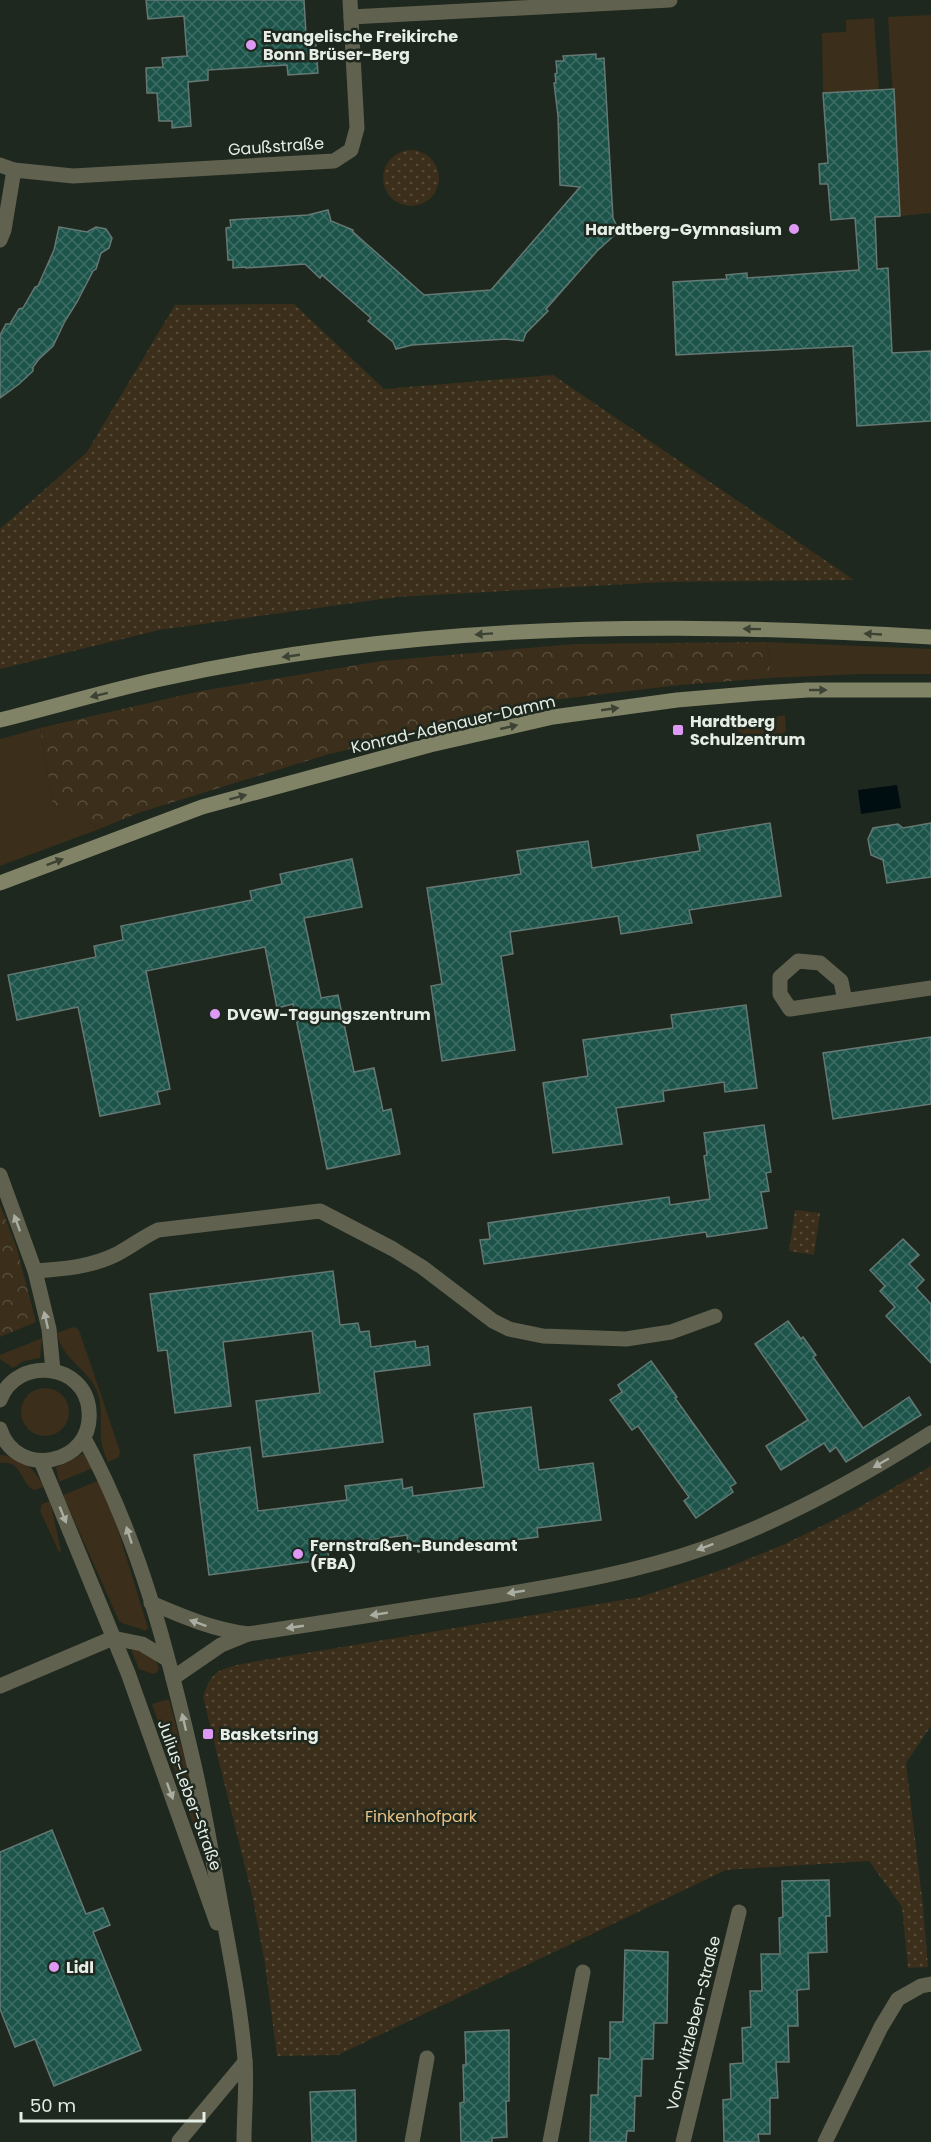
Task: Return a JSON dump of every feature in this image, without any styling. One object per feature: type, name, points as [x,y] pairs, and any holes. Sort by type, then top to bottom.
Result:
[{"type":"main road","points":[[0,720],[156,680],[280,658],[420,639],[543,630],[650,627],[810,630],[931,637]]},
{"type":"main road","name":"Konrad-Adenauer-Damm","points":[[0,883],[202,807],[430,745],[552,717],[677,699],[808,690],[931,690]]},
{"type":"street","name":"Gaußstraße","points":[[7,168],[73,176],[334,161],[351,150],[357,128],[350,0]]},
{"type":"street","points":[[351,17],[670,0]]},
{"type":"street","points":[[0,240],[4,230],[7,168]]},
{"type":"street","points":[[845,1001],[931,988]]},
{"type":"street","points":[[0,1175],[35,1271],[49,1329],[53,1370]]},
{"type":"street","points":[[35,1271],[78,1268],[117,1254],[158,1230],[321,1210],[422,1267],[493,1321],[508,1329],[543,1336],[626,1338],[671,1332],[715,1316]]},
{"type":"street","points":[[0,1429],[6,1450],[40,1461],[53,1460],[76,1448],[84,1438],[89,1424],[86,1396],[78,1384],[66,1375],[53,1370],[40,1369],[27,1372],[2,1389]]},
{"type":"street","points":[[173,1678],[221,1645],[248,1634],[587,1581],[651,1565],[706,1547],[772,1521],[836,1488],[931,1433]]},
{"type":"street","name":"Julius-Leber-Straße","points":[[84,1438],[102,1471],[125,1524],[151,1602],[173,1678],[205,1816],[232,1965],[245,2062],[244,2142]]},
{"type":"street","name":"Julius-Leber-Straße","points":[[40,1461],[128,1673],[232,1965]]},
{"type":"street","points":[[151,1602],[199,1624],[222,1631],[248,1634]]},
{"type":"street","points":[[0,1686],[113,1638],[142,1644],[167,1659]]},
{"type":"street","name":"Von-Witzleben-Straße","points":[[683,2142],[739,1912]]},
{"type":"street","points":[[550,2142],[582,1972]]},
{"type":"street","points":[[825,2142],[881,2027],[898,1999],[926,1985]]},
{"type":"street","points":[[412,2142],[427,2058]]},
{"type":"street","points":[[181,2142],[245,2062]]},
{"type":"green space","points":[[931,15],[931,213],[900,216],[888,17]]},
{"type":"green space","points":[[874,18],[879,90],[823,93],[822,33],[846,32],[846,20]]},
{"type":"green space","points":[[411,150],[422,152],[431,158],[437,167],[439,178],[437,189],[431,198],[422,204],[411,206],[400,204],[391,198],[385,189],[383,178],[385,167],[391,158],[400,152]]},
{"type":"green space","points":[[294,304],[384,389],[553,375],[854,580],[665,582],[397,597],[159,630],[0,669],[0,529],[87,452],[175,305]]},
{"type":"green space","points":[[767,642],[931,649],[931,674],[771,678]]},
{"type":"green space","points":[[767,642],[771,678],[680,685],[536,702],[326,755],[138,813],[102,828],[53,804],[40,728],[201,691],[381,661],[575,644]]},
{"type":"green space","points":[[785,715],[786,731],[781,735],[745,737],[730,724]]},
{"type":"green space","points":[[40,728],[53,804],[102,828],[0,866],[0,739]]},
{"type":"green space","points":[[0,1204],[17,1249],[36,1322],[0,1337]]},
{"type":"green space","points":[[795,1210],[820,1213],[814,1255],[789,1251]]},
{"type":"green space","points":[[73,1327],[80,1333],[120,1451],[119,1457],[108,1462],[102,1444],[98,1394],[89,1378],[65,1351],[57,1333]]},
{"type":"green space","points":[[42,1338],[40,1358],[24,1361],[13,1368],[0,1359],[0,1355]]},
{"type":"green space","points":[[40,1388],[50,1388],[65,1398],[69,1412],[68,1421],[59,1432],[50,1436],[40,1436],[25,1426],[21,1417],[21,1407],[31,1392]]},
{"type":"green space","points":[[83,1453],[93,1468],[59,1482],[56,1467]]},
{"type":"green space","points":[[0,1455],[14,1458],[26,1465],[44,1487],[34,1490],[29,1487],[17,1468],[8,1463],[0,1463]]},
{"type":"green space","name":"Finkenhofpark","points":[[931,1466],[931,1726],[906,1763],[928,1967],[908,1968],[902,1907],[869,1861],[726,1870],[338,2055],[277,2056],[265,1964],[253,1899],[203,1697],[209,1682],[216,1673],[241,1664],[640,1597],[724,1569],[785,1544],[856,1509]]},
{"type":"green space","points":[[100,1480],[111,1507],[148,1628],[145,1631],[119,1621],[63,1495]]},
{"type":"green space","points":[[50,1501],[61,1551],[59,1552],[40,1511],[42,1504]]},
{"type":"green space","points":[[133,1648],[154,1658],[159,1667],[157,1673],[153,1674],[139,1669],[132,1652]]},
{"type":"green space","points":[[169,1699],[205,1844],[199,1842],[152,1704]]},
{"type":"shaded area","points":[[897,785],[901,808],[861,814],[858,790]]},
{"type":"building","name":"Evangelische Freikirche Bonn Brüser-Berg","points":[[146,0],[304,0],[306,34],[315,34],[318,73],[288,75],[287,65],[208,70],[208,80],[188,82],[191,126],[172,128],[172,121],[159,121],[157,93],[147,93],[146,68],[163,67],[162,58],[187,56],[184,16],[148,19]]},
{"type":"building","points":[[596,54],[596,59],[604,58],[613,218],[619,231],[597,251],[546,309],[548,311],[526,333],[523,341],[506,339],[412,345],[396,349],[393,342],[368,321],[371,318],[322,275],[320,278],[305,264],[233,268],[233,260],[228,260],[226,228],[231,227],[230,220],[308,215],[328,210],[331,221],[353,230],[424,295],[491,290],[580,187],[560,185],[558,116],[554,83],[556,83],[555,74],[557,73],[556,61],[564,61],[563,56]]},
{"type":"building","points":[[894,89],[900,216],[875,217],[877,269],[888,268],[892,353],[931,351],[931,421],[857,426],[853,346],[676,355],[673,282],[727,279],[726,275],[747,273],[747,278],[859,270],[855,218],[831,220],[828,184],[820,184],[819,164],[828,163],[823,93]]},
{"type":"building","points":[[59,227],[87,232],[96,227],[106,229],[112,238],[109,248],[101,253],[96,269],[53,346],[39,359],[33,371],[0,398],[0,335],[6,324],[10,324],[19,309],[23,308],[35,287],[38,286],[54,250]]},
{"type":"building","points":[[770,823],[781,896],[689,910],[692,923],[621,934],[618,916],[510,932],[513,954],[501,956],[515,1050],[442,1061],[431,986],[442,984],[427,888],[521,874],[517,851],[588,841],[592,868],[700,851],[697,835]]},
{"type":"building","points":[[931,823],[931,877],[887,883],[883,860],[871,855],[868,839],[873,828],[898,824],[903,828]]},
{"type":"building","points":[[352,859],[362,907],[304,918],[321,998],[338,995],[354,1072],[374,1068],[383,1111],[391,1109],[400,1154],[327,1169],[293,1004],[277,1008],[265,947],[146,971],[170,1089],[157,1092],[160,1104],[100,1116],[78,1007],[17,1020],[8,975],[96,957],[94,946],[123,940],[121,926],[252,900],[250,891],[282,884],[280,874]]},
{"type":"building","points":[[746,1005],[757,1088],[725,1092],[724,1082],[663,1091],[664,1101],[616,1108],[622,1144],[553,1153],[543,1083],[588,1076],[583,1040],[673,1028],[671,1015]]},
{"type":"building","points":[[931,1037],[931,1104],[833,1119],[823,1053]]},
{"type":"building","points":[[764,1125],[771,1172],[766,1173],[769,1191],[761,1192],[767,1228],[707,1237],[706,1232],[484,1264],[480,1240],[490,1239],[488,1223],[669,1197],[670,1205],[710,1199],[704,1156],[707,1155],[704,1133]]},
{"type":"building","points":[[903,1239],[919,1255],[909,1264],[924,1280],[916,1288],[931,1304],[931,1363],[886,1316],[895,1307],[880,1291],[885,1286],[870,1270]]},
{"type":"building","points":[[333,1271],[340,1325],[358,1323],[360,1332],[369,1331],[371,1347],[415,1341],[416,1348],[428,1346],[430,1365],[374,1372],[383,1442],[263,1457],[256,1401],[320,1393],[312,1331],[223,1342],[231,1406],[175,1413],[167,1350],[158,1351],[150,1294]]},
{"type":"building","points":[[788,1321],[816,1355],[813,1357],[863,1428],[909,1397],[921,1415],[846,1462],[836,1447],[830,1452],[824,1443],[781,1470],[766,1446],[808,1420],[755,1344]]},
{"type":"building","points":[[651,1361],[736,1483],[730,1487],[733,1492],[696,1518],[684,1501],[689,1497],[638,1426],[632,1430],[610,1400],[622,1392],[618,1385]]},
{"type":"building","points":[[531,1407],[539,1470],[593,1463],[601,1520],[537,1528],[538,1537],[418,1552],[417,1543],[408,1545],[407,1535],[327,1546],[329,1559],[209,1575],[194,1455],[250,1447],[258,1511],[347,1500],[345,1486],[402,1479],[403,1489],[412,1487],[413,1496],[484,1487],[474,1414]]},
{"type":"building","name":"Lidl","points":[[52,1830],[86,1914],[103,1908],[110,1925],[93,1932],[141,2050],[54,2086],[35,2039],[15,2047],[0,2009],[0,1852]]},
{"type":"building","points":[[829,1880],[830,1916],[826,1916],[827,1952],[808,1953],[809,1989],[797,1990],[798,2026],[788,2026],[789,2062],[776,2062],[778,2098],[770,2098],[770,2134],[758,2134],[759,2142],[724,2142],[723,2100],[731,2099],[730,2064],[743,2063],[742,2028],[751,2027],[750,1991],[762,1991],[761,1954],[780,1954],[779,1918],[783,1917],[782,1881]]},
{"type":"building","points":[[625,1950],[668,1952],[667,2023],[654,2023],[653,2059],[642,2059],[641,2096],[635,2096],[634,2131],[627,2131],[626,2142],[590,2142],[591,2095],[598,2095],[599,2058],[610,2059],[610,2022],[623,2022]]},
{"type":"building","points":[[509,2030],[507,2137],[492,2138],[492,2142],[461,2142],[460,2103],[464,2102],[465,2032]]},
{"type":"building","points":[[355,2090],[356,2142],[312,2142],[310,2092]]},
{"type":"place","name":"Evangelische Freikirche Bonn Brüser-Berg","points":[[251,45]]},
{"type":"place","name":"Hardtberg-Gymnasium","points":[[794,229]]},
{"type":"place","name":"Hardtberg Schulzentrum","points":[[678,730]]},
{"type":"place","name":"DVGW-Tagungszentrum","points":[[215,1014]]},
{"type":"place","name":"Fernstraßen-Bundesamt (FBA)","points":[[298,1554]]},
{"type":"place","name":"Basketsring","points":[[208,1734]]},
{"type":"place","name":"Lidl","points":[[54,1967]]}]
